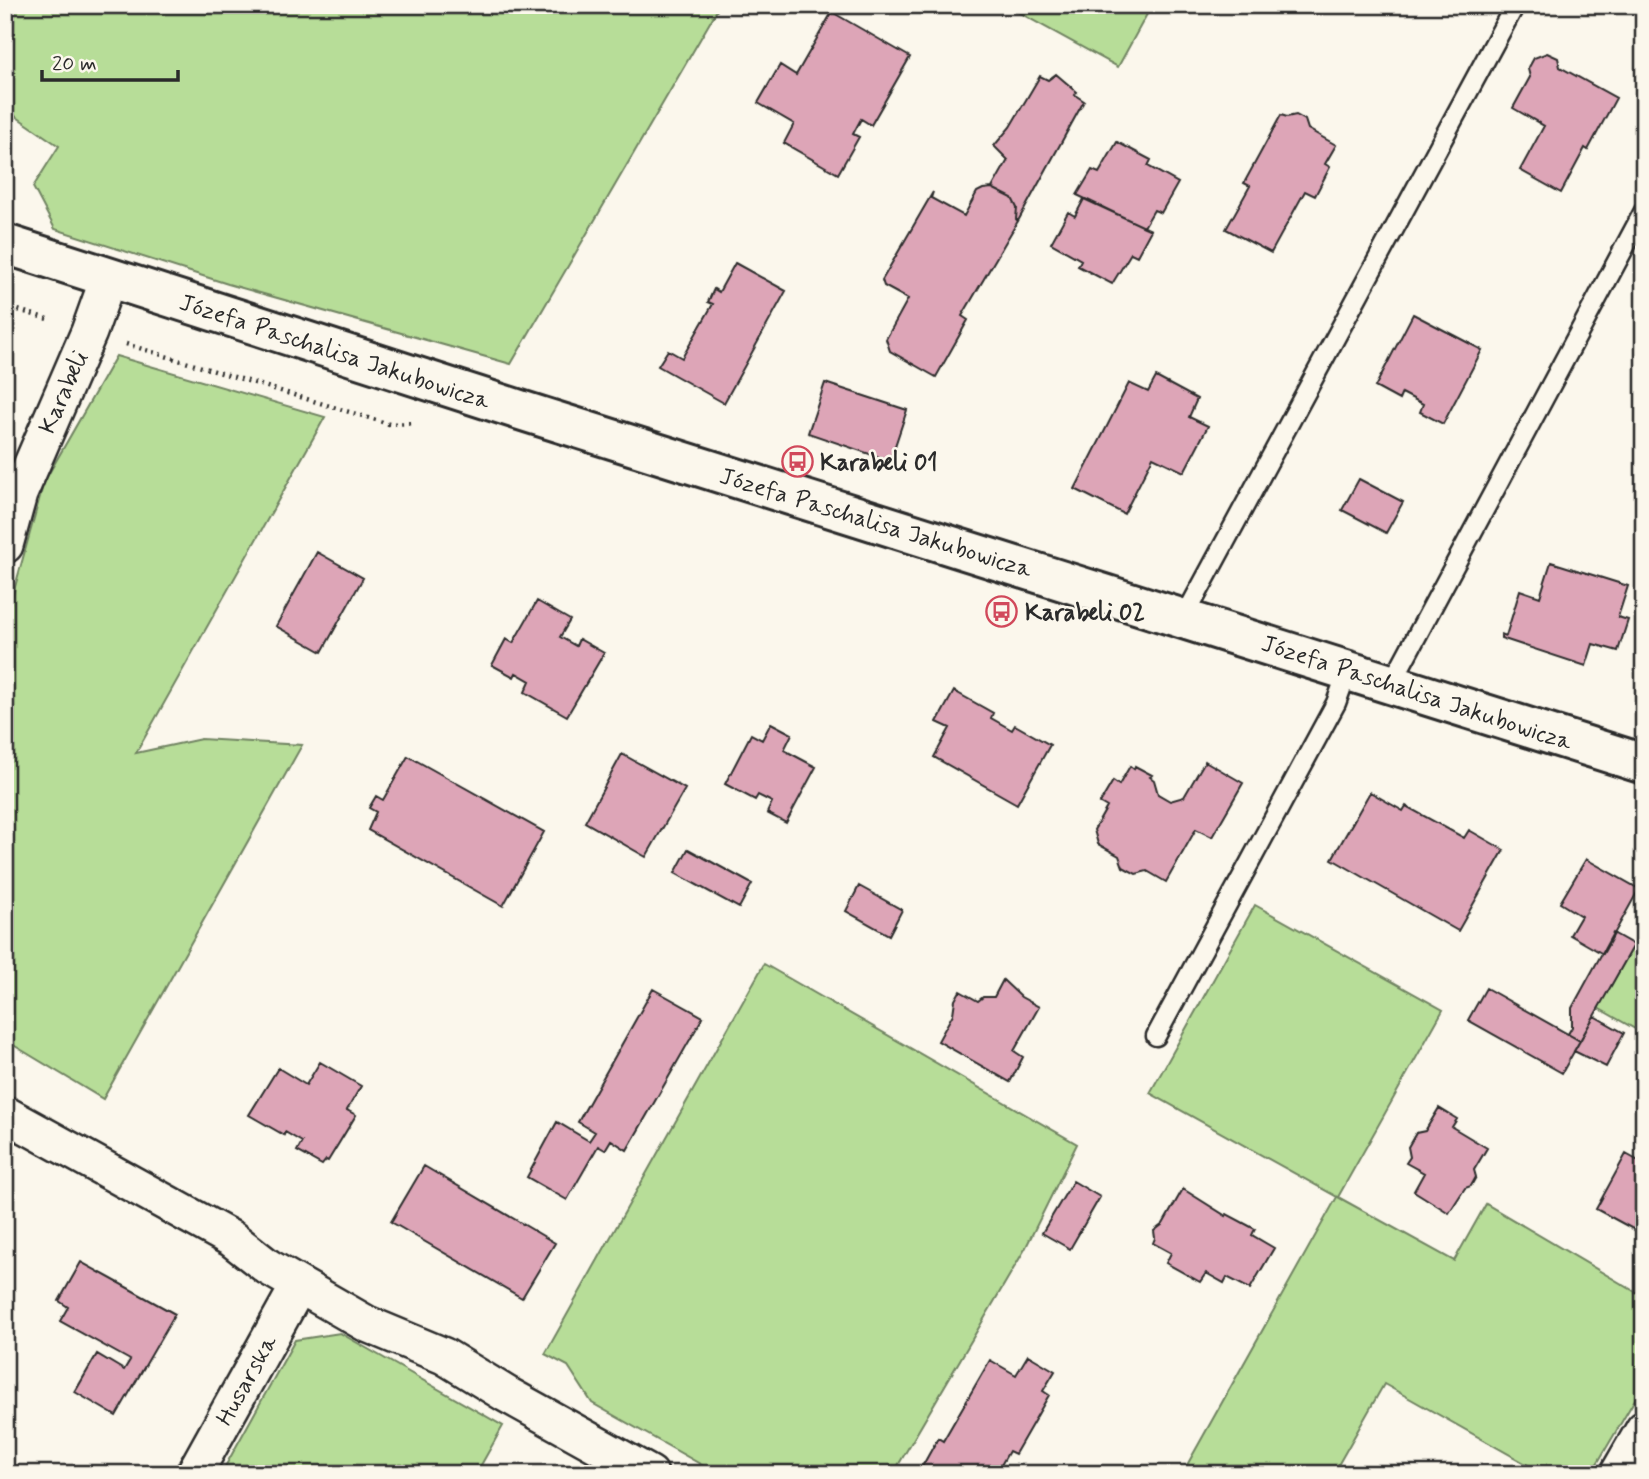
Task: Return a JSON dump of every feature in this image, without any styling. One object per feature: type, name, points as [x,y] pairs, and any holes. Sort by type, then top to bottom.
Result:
[{"type":"street","name":"Józefa Paschalisa Jakubowicza","points":[[5,244],[108,279],[1644,764]]},
{"type":"street","name":"Karabeli","points":[[5,545],[19,494],[89,332],[108,279]]},
{"type":"street","points":[[5,1114],[232,1239],[268,1268],[368,1324],[444,1356],[506,1394],[650,1474]]},
{"type":"street","name":"Husarska","points":[[194,1474],[299,1285]]},
{"type":"street","points":[[1618,1474],[1644,1429]]},
{"type":"lane","points":[[1184,618],[1515,5]]},
{"type":"lane","points":[[1391,684],[1644,211]]},
{"type":"lane","points":[[1156,1036],[1336,703],[1348,670]]},
{"type":"green space","points":[[5,5],[720,5],[511,364],[228,284],[55,229],[33,187],[59,146],[5,109]]},
{"type":"green space","points":[[1005,5],[1152,5],[1118,67]]},
{"type":"green space","points":[[116,356],[325,417],[136,753],[201,739],[302,745],[103,1099],[5,1040],[5,623],[44,482]]},
{"type":"green space","points":[[1255,905],[1443,1010],[1338,1197],[1454,1261],[1486,1204],[1644,1297],[1644,1384],[1591,1474],[1544,1474],[1384,1384],[1333,1474],[1182,1474],[1337,1197],[1150,1093]]},
{"type":"green space","points":[[1644,928],[1644,1034],[1598,1008]]},
{"type":"green space","points":[[764,964],[1077,1144],[1025,1249],[893,1474],[718,1474],[592,1403],[568,1366],[545,1354]]},
{"type":"green space","points":[[340,1333],[503,1426],[476,1474],[221,1474],[295,1340]]},
{"type":"building","points":[[832,12],[910,57],[871,125],[861,119],[853,134],[859,137],[838,174],[784,143],[794,124],[758,103],[780,65],[796,75]]},
{"type":"building","points":[[1547,53],[1558,58],[1560,67],[1616,98],[1561,193],[1520,170],[1544,126],[1513,108],[1530,77],[1528,69],[1534,58]]},
{"type":"building","points":[[1056,74],[1084,101],[1018,221],[1017,208],[1012,198],[992,188],[1008,160],[994,146],[1010,127],[1040,76],[1048,80]]},
{"type":"building","points":[[1281,115],[1296,115],[1305,120],[1308,129],[1336,145],[1325,164],[1330,167],[1315,196],[1305,191],[1271,253],[1226,229],[1250,186],[1244,183]]},
{"type":"building","points":[[1117,142],[1151,160],[1148,166],[1178,183],[1161,213],[1154,210],[1144,227],[1077,195],[1092,170],[1099,173]]},
{"type":"building","points":[[992,188],[1012,198],[1017,208],[1018,221],[962,316],[968,320],[936,377],[890,351],[886,339],[908,299],[884,286],[882,280],[933,192],[931,198],[964,216],[977,192]]},
{"type":"building","points":[[1084,199],[1151,230],[1137,256],[1131,253],[1112,284],[1078,266],[1081,260],[1051,243],[1068,212],[1075,216]]},
{"type":"building","points":[[735,263],[786,291],[724,403],[658,366],[668,350],[682,358],[713,304],[708,302],[714,289],[719,292]]},
{"type":"building","points":[[1413,314],[1482,350],[1443,424],[1420,412],[1423,404],[1402,393],[1399,400],[1375,387]]},
{"type":"building","points":[[1156,377],[1197,399],[1189,417],[1208,426],[1184,472],[1153,457],[1124,514],[1075,489],[1129,383],[1148,392]]},
{"type":"building","points":[[825,383],[907,410],[890,461],[808,433]]},
{"type":"building","points":[[1359,479],[1403,502],[1386,533],[1342,510]]},
{"type":"building","points":[[317,552],[363,578],[322,652],[276,626]]},
{"type":"building","points":[[1551,562],[1628,586],[1618,617],[1628,620],[1618,651],[1593,644],[1586,666],[1501,638],[1501,634],[1506,636],[1520,590],[1540,597]]},
{"type":"building","points":[[537,601],[570,620],[560,637],[576,646],[579,639],[604,653],[567,716],[525,692],[530,681],[516,673],[514,677],[492,665],[506,639],[513,643]]},
{"type":"building","points":[[954,691],[993,713],[991,718],[1012,730],[1015,725],[1050,745],[1017,804],[934,757],[950,728],[937,722]]},
{"type":"building","points":[[771,723],[792,734],[784,750],[816,767],[786,823],[767,813],[772,802],[758,795],[755,800],[725,784],[751,734],[762,740]]},
{"type":"building","points":[[622,754],[685,789],[646,857],[585,822]]},
{"type":"building","points":[[408,756],[544,832],[503,906],[368,830],[376,812],[369,808],[376,796],[383,800]]},
{"type":"building","points":[[1205,761],[1243,783],[1212,837],[1196,829],[1166,882],[1147,871],[1136,874],[1123,867],[1119,856],[1098,844],[1094,830],[1107,807],[1100,803],[1113,781],[1119,785],[1130,766],[1152,775],[1150,777],[1154,780],[1158,794],[1170,801],[1184,797]]},
{"type":"building","points":[[1370,792],[1403,811],[1406,806],[1464,838],[1469,830],[1504,850],[1458,931],[1332,859]]},
{"type":"building","points":[[688,849],[752,884],[739,908],[675,873]]},
{"type":"building","points":[[1586,859],[1639,889],[1603,954],[1570,935],[1581,916],[1560,903]]},
{"type":"building","points":[[859,886],[902,910],[889,935],[846,911]]},
{"type":"building","points":[[1613,933],[1634,945],[1580,1041],[1568,1034],[1572,1027],[1572,1008]]},
{"type":"building","points":[[1003,980],[1021,997],[1039,1007],[1014,1051],[1023,1057],[1010,1082],[938,1041],[953,1014],[955,1000],[960,991],[978,1001],[983,997],[994,997]]},
{"type":"building","points":[[1486,988],[1580,1041],[1562,1073],[1468,1020]]},
{"type":"building","points":[[653,989],[703,1017],[627,1150],[611,1140],[605,1150],[598,1146],[567,1200],[527,1177],[557,1122],[589,1141],[595,1132],[578,1122]]},
{"type":"building","points":[[1594,1016],[1624,1033],[1606,1067],[1574,1051]]},
{"type":"building","points":[[320,1062],[361,1086],[347,1110],[356,1115],[328,1161],[322,1165],[297,1151],[302,1142],[249,1115],[278,1068],[306,1085]]},
{"type":"building","points":[[1439,1108],[1457,1119],[1452,1127],[1487,1148],[1474,1170],[1476,1177],[1471,1186],[1465,1188],[1449,1213],[1414,1191],[1424,1173],[1406,1163],[1410,1157],[1408,1147],[1416,1133],[1425,1131]]},
{"type":"building","points":[[1626,1154],[1644,1164],[1644,1235],[1596,1209]]},
{"type":"building","points":[[424,1166],[555,1243],[522,1298],[391,1222]]},
{"type":"building","points":[[1073,1181],[1100,1197],[1070,1249],[1042,1233]]},
{"type":"building","points":[[1183,1189],[1226,1216],[1227,1214],[1255,1229],[1252,1235],[1274,1248],[1250,1289],[1227,1277],[1224,1283],[1206,1273],[1200,1282],[1166,1263],[1171,1253],[1153,1243],[1154,1231],[1163,1224]]},
{"type":"building","points":[[81,1262],[175,1314],[116,1416],[75,1392],[97,1354],[124,1370],[130,1360],[60,1321],[68,1307],[59,1301]]},
{"type":"building","points":[[1028,1355],[1055,1371],[1043,1391],[1049,1395],[1015,1454],[1009,1451],[996,1474],[918,1474],[938,1438],[943,1441],[990,1360],[1016,1375]]},
{"type":"place","name":"Karabeli 01","points":[[797,462]]},
{"type":"place","name":"Karabeli 02","points":[[1002,612]]}]
